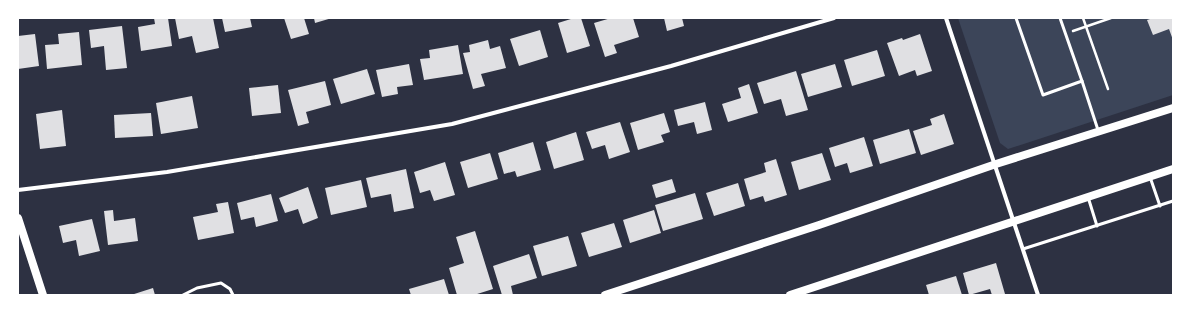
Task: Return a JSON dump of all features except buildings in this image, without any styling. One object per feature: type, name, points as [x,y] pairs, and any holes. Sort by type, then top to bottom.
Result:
[{"type":"main road","points":[[605,295],[819,225],[996,164],[1173,108]]},
{"type":"main road","points":[[790,295],[1173,170]]},
{"type":"main road","points":[[18,218],[43,295]]},
{"type":"street","points":[[18,190],[167,172],[452,124],[671,66],[834,18]]},
{"type":"street","points":[[946,18],[996,164],[1038,295]]},
{"type":"lane","points":[[1016,18],[1043,95],[1082,81]]},
{"type":"lane","points":[[1060,18],[1099,132]]},
{"type":"lane","points":[[1150,177],[1160,206]]},
{"type":"lane","points":[[1088,197],[1097,226]]},
{"type":"lane","points":[[1023,249],[1173,201]]},
{"type":"lane","points":[[183,295],[197,288],[221,283],[230,289],[233,295]]},
{"type":"path","points":[[1083,18],[1108,89]]},
{"type":"path","points":[[1065,33],[1111,18]]},
{"type":"shaded area","points":[[958,18],[1173,18],[1173,95],[1008,149],[1000,143]]}]
